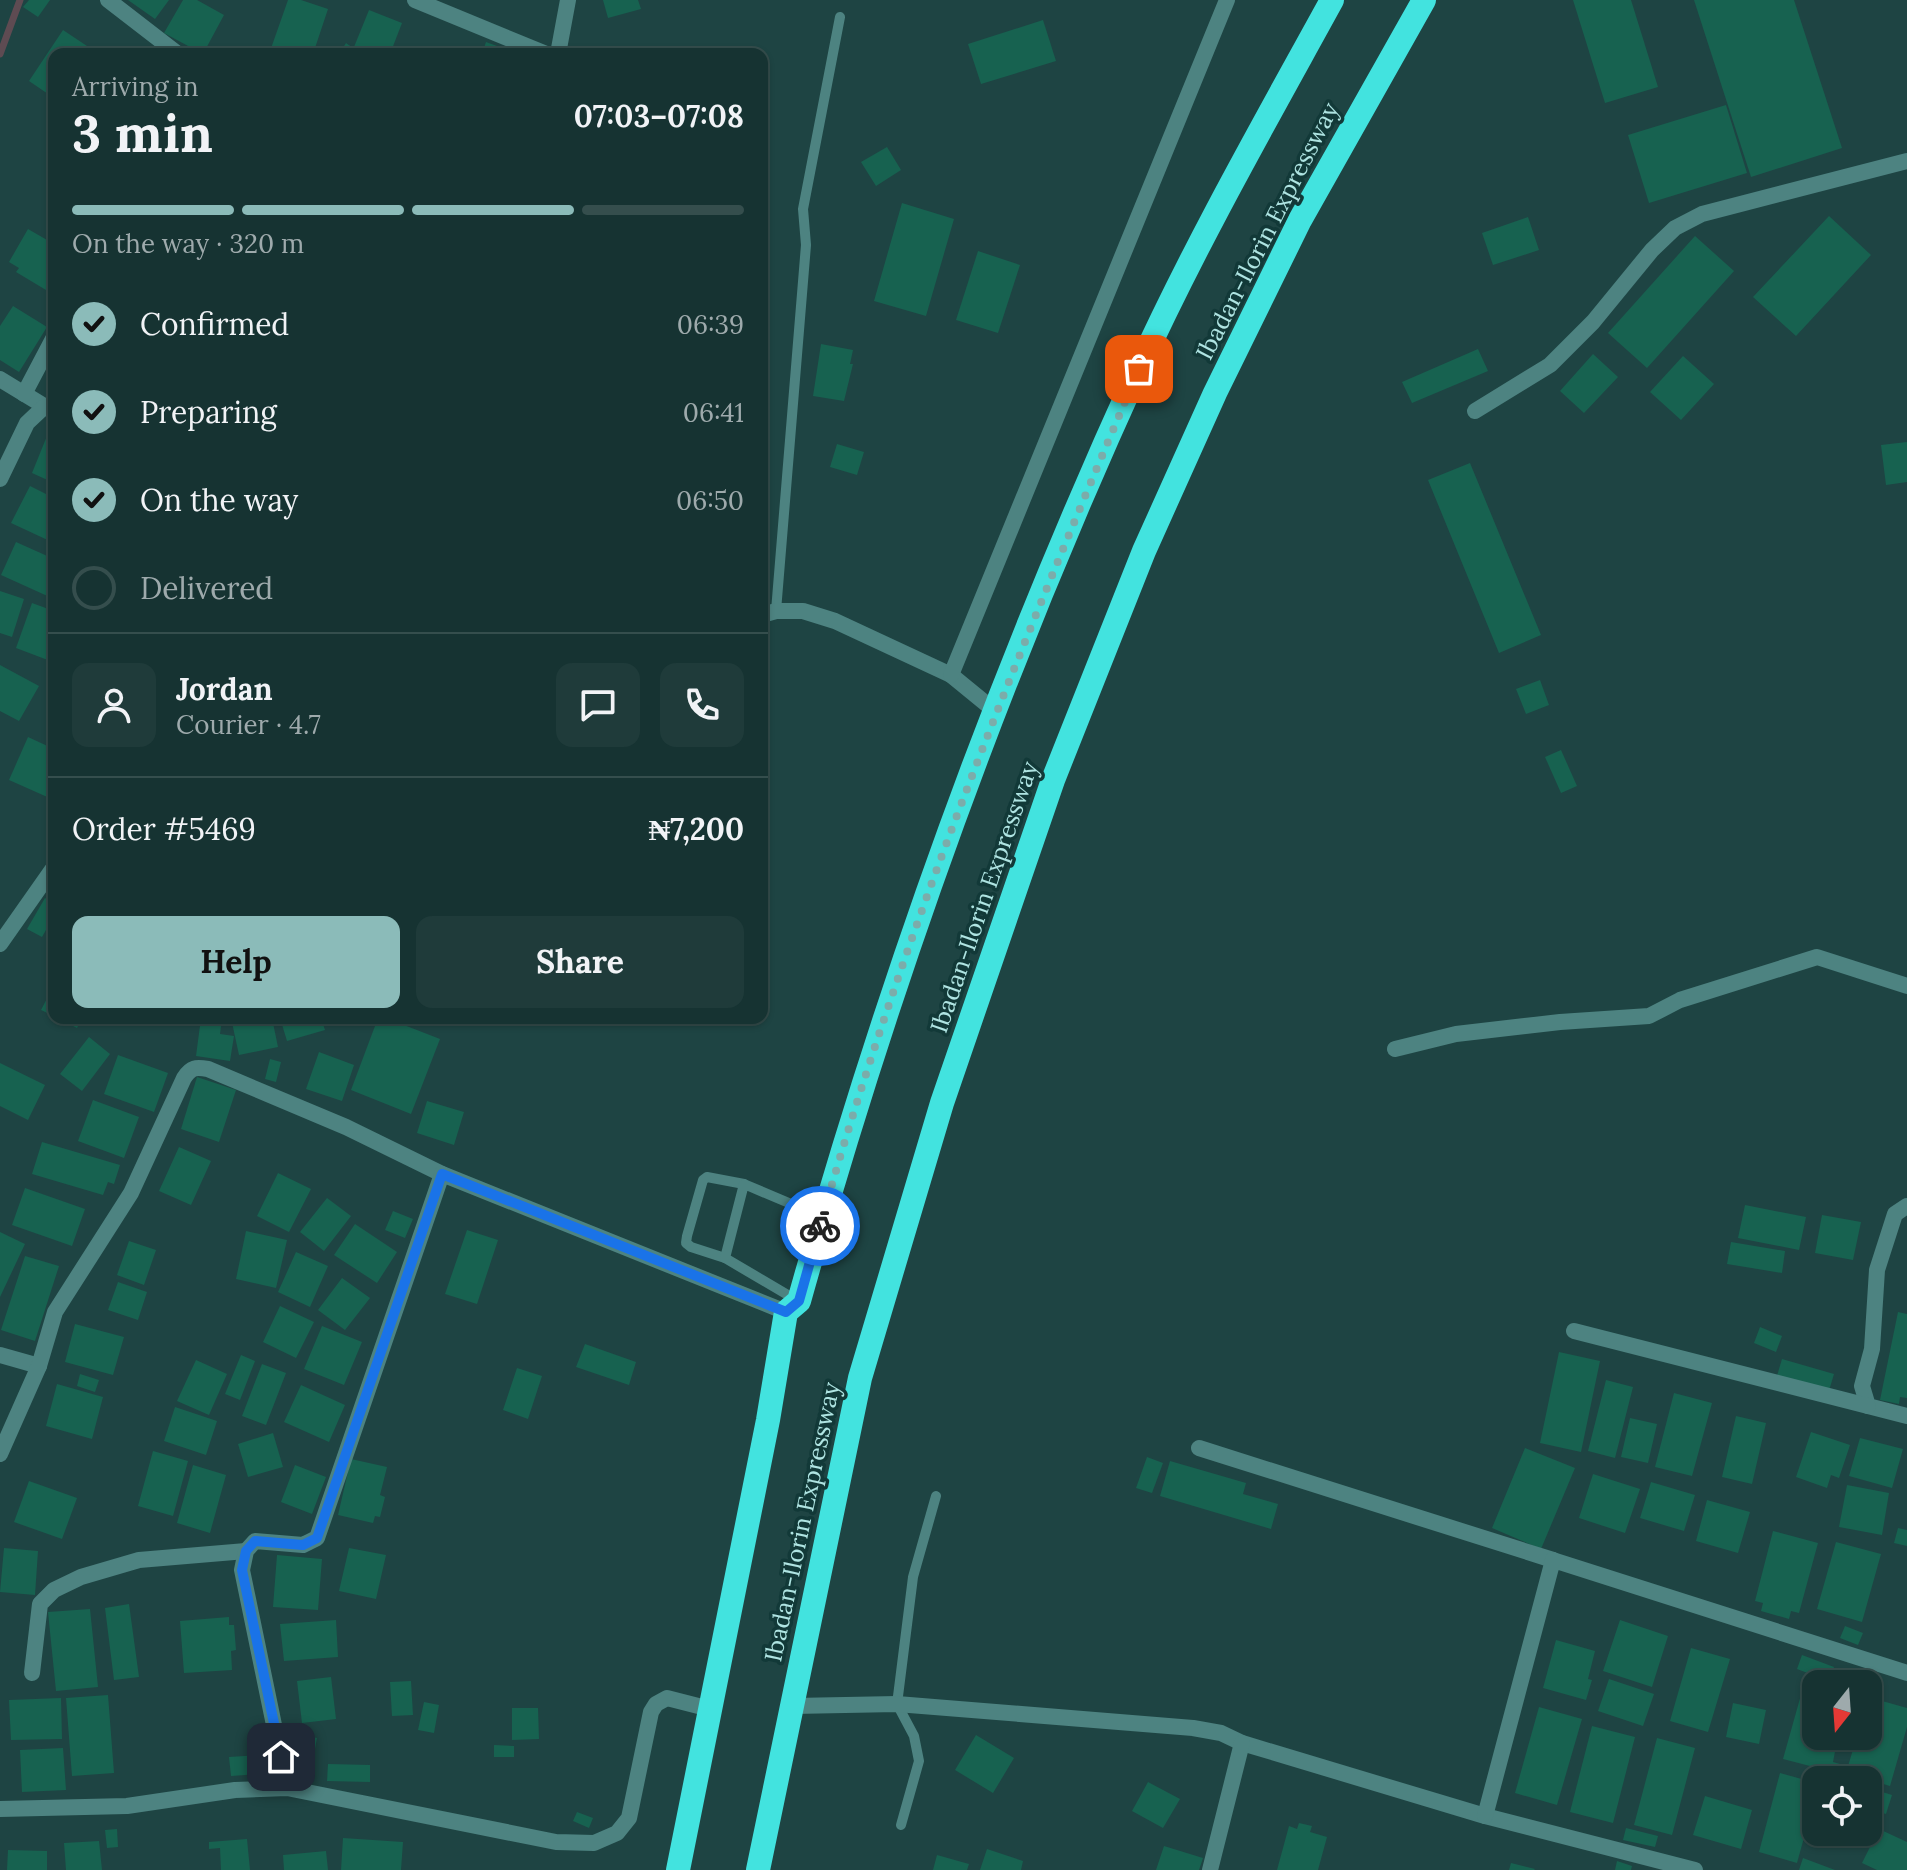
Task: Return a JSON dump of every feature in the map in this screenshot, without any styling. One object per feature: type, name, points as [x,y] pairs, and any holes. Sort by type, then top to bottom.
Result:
[{"type":"highway","name":"Ibadan-Ilorin Expressway","points":[[678,1870],[792,1306],[890,1000],[995,711],[1139,369],[1237,172],[1332,0]]},
{"type":"highway","name":"Ibadan-Ilorin Expressway","points":[[758,1870],[860,1378],[942,1103],[1053,780],[1138,565],[1215,393],[1300,220],[1424,0]]},
{"type":"street","points":[[108,0],[170,48]]},
{"type":"street","points":[[415,0],[531,48]]},
{"type":"street","points":[[559,48],[568,0]]},
{"type":"street","points":[[951,675],[1227,0]]},
{"type":"street","points":[[1475,411],[1550,365],[1593,322],[1652,250],[1675,228],[1702,214],[1907,161]]},
{"type":"street","points":[[24,394],[48,348]]},
{"type":"street","points":[[0,379],[48,409]]},
{"type":"street","points":[[0,479],[27,423],[48,411]]},
{"type":"street","points":[[769,613],[803,611],[835,621],[951,675],[995,711]]},
{"type":"street","points":[[0,944],[48,876]]},
{"type":"street","points":[[1395,1049],[1456,1034],[1649,1016],[1680,1000],[1817,957],[1907,986]]},
{"type":"street","points":[[0,1454],[39,1366],[55,1312],[131,1193],[184,1078],[189,1070],[196,1067],[208,1069],[346,1127],[442,1174],[792,1306]]},
{"type":"street","points":[[287,1788],[242,1570],[246,1551],[255,1541],[303,1545],[317,1538],[442,1174]]},
{"type":"street","points":[[1868,1406],[1862,1386],[1872,1349],[1877,1270],[1895,1214],[1907,1206]]},
{"type":"street","points":[[1574,1331],[1907,1416]]},
{"type":"street","points":[[0,1355],[39,1366]]},
{"type":"street","points":[[1199,1448],[1907,1673]]},
{"type":"street","points":[[32,1673],[40,1604],[54,1590],[81,1577],[139,1560],[246,1551]]},
{"type":"street","points":[[1485,1816],[1553,1560]]},
{"type":"street","points":[[0,1809],[127,1806],[235,1790],[287,1788],[556,1842],[594,1843],[617,1833],[629,1818],[651,1712],[656,1704],[667,1698],[710,1709]]},
{"type":"street","points":[[793,1706],[897,1704],[1193,1728],[1221,1733],[1242,1743],[1485,1816],[1695,1870]]},
{"type":"street","points":[[1210,1870],[1242,1743]]},
{"type":"lane","points":[[769,613],[806,245],[803,209],[840,17]]},
{"type":"lane","points":[[792,1306],[725,1258],[686,1243],[703,1180],[707,1177],[744,1184],[822,1217]]},
{"type":"lane","points":[[725,1258],[744,1184]]},
{"type":"lane","points":[[901,1825],[919,1761],[914,1736],[897,1704],[913,1577],[936,1496]]},
{"type":"building","points":[[29,0],[50,0],[38,17],[23,7]]},
{"type":"building","points":[[128,0],[169,0],[155,19]]},
{"type":"building","points":[[183,0],[197,0],[224,15],[206,48],[192,48],[164,33]]},
{"type":"building","points":[[288,0],[301,0],[328,9],[315,48],[271,48]]},
{"type":"building","points":[[603,0],[638,0],[641,9],[608,18]]},
{"type":"building","points":[[1573,0],[1631,0],[1658,87],[1605,103]]},
{"type":"building","points":[[1694,0],[1794,0],[1842,148],[1751,177]]},
{"type":"building","points":[[369,10],[402,23],[392,48],[354,47]]},
{"type":"building","points":[[1043,20],[1056,61],[981,84],[968,44]]},
{"type":"building","points":[[63,30],[90,48],[51,48]]},
{"type":"building","points":[[486,42],[502,48],[484,48]]},
{"type":"building","points":[[48,52],[48,94],[29,81]]},
{"type":"building","points":[[1726,105],[1747,173],[1649,203],[1628,135]]},
{"type":"building","points":[[887,147],[901,170],[876,186],[861,162]]},
{"type":"building","points":[[902,203],[954,219],[926,316],[874,301]]},
{"type":"building","points":[[1829,216],[1871,255],[1796,336],[1753,297]]},
{"type":"building","points":[[1528,217],[1539,250],[1493,265],[1482,233]]},
{"type":"building","points":[[28,229],[48,241],[48,291],[16,272],[19,268],[9,262]]},
{"type":"building","points":[[1695,236],[1734,271],[1647,368],[1608,333]]},
{"type":"building","points":[[978,251],[1020,265],[998,333],[956,320]]},
{"type":"building","points":[[13,306],[47,327],[19,372],[0,360],[0,326]]},
{"type":"building","points":[[821,344],[853,350],[850,364],[853,364],[844,401],[813,396]]},
{"type":"building","points":[[1478,349],[1488,371],[1412,403],[1402,382]]},
{"type":"building","points":[[1593,354],[1618,377],[1584,413],[1560,391]]},
{"type":"building","points":[[1683,356],[1714,384],[1681,420],[1650,392]]},
{"type":"building","points":[[48,433],[48,480],[32,473]]},
{"type":"building","points":[[1907,442],[1907,482],[1886,485],[1881,445]]},
{"type":"building","points":[[837,444],[864,452],[857,475],[830,467]]},
{"type":"building","points":[[1470,463],[1541,635],[1499,653],[1428,480]]},
{"type":"building","points":[[30,486],[48,495],[48,540],[11,523]]},
{"type":"building","points":[[16,542],[48,556],[48,596],[1,575]]},
{"type":"building","points":[[0,591],[24,599],[12,637],[0,633]]},
{"type":"building","points":[[32,603],[48,609],[48,660],[16,648]]},
{"type":"building","points":[[0,665],[39,686],[19,721],[0,711]]},
{"type":"building","points":[[1540,680],[1549,705],[1526,714],[1516,689]]},
{"type":"building","points":[[28,737],[48,746],[48,797],[9,780]]},
{"type":"building","points":[[1561,750],[1577,786],[1561,793],[1545,757]]},
{"type":"building","points":[[45,898],[48,900],[48,926],[42,937],[27,929]]},
{"type":"building","points":[[48,997],[48,1013],[41,1010]]},
{"type":"building","points":[[200,1024],[221,1024],[220,1034],[234,1036],[230,1061],[196,1056]]},
{"type":"building","points":[[232,1024],[273,1024],[278,1047],[239,1055]]},
{"type":"building","points":[[282,1024],[323,1024],[325,1030],[287,1041]]},
{"type":"building","points":[[376,1024],[401,1024],[440,1039],[411,1114],[351,1090]]},
{"type":"building","points":[[89,1037],[110,1054],[82,1091],[60,1074]]},
{"type":"building","points":[[319,1052],[354,1065],[342,1101],[306,1089]]},
{"type":"building","points":[[118,1055],[168,1073],[154,1112],[104,1094]]},
{"type":"building","points":[[270,1059],[281,1062],[276,1082],[265,1079]]},
{"type":"building","points":[[0,1063],[45,1085],[28,1120],[0,1106]]},
{"type":"building","points":[[197,1077],[236,1090],[219,1142],[181,1129]]},
{"type":"building","points":[[93,1100],[139,1117],[124,1158],[78,1141]]},
{"type":"building","points":[[427,1101],[464,1112],[454,1145],[417,1133]]},
{"type":"building","points":[[42,1142],[120,1165],[114,1184],[108,1182],[103,1195],[32,1174]]},
{"type":"building","points":[[179,1147],[211,1161],[191,1205],[159,1191]]},
{"type":"building","points":[[278,1173],[311,1189],[289,1232],[257,1216]]},
{"type":"building","points":[[25,1188],[85,1209],[72,1246],[12,1225]]},
{"type":"building","points":[[327,1198],[351,1216],[324,1251],[300,1232]]},
{"type":"building","points":[[1745,1205],[1806,1217],[1799,1250],[1738,1238]]},
{"type":"building","points":[[393,1211],[413,1219],[405,1238],[385,1230]]},
{"type":"building","points":[[1822,1215],[1861,1222],[1853,1260],[1815,1253]]},
{"type":"building","points":[[355,1224],[397,1252],[377,1283],[334,1255]]},
{"type":"building","points":[[467,1230],[498,1240],[477,1304],[445,1294]]},
{"type":"building","points":[[246,1231],[287,1240],[276,1288],[236,1279]]},
{"type":"building","points":[[0,1232],[25,1244],[0,1297]]},
{"type":"building","points":[[129,1241],[156,1250],[144,1285],[117,1275]]},
{"type":"building","points":[[1731,1242],[1785,1251],[1782,1273],[1727,1264]]},
{"type":"building","points":[[296,1252],[328,1266],[310,1307],[278,1292]]},
{"type":"building","points":[[25,1256],[59,1266],[35,1341],[1,1330]]},
{"type":"building","points":[[342,1278],[370,1298],[345,1330],[318,1310]]},
{"type":"building","points":[[118,1282],[147,1292],[138,1320],[108,1310]]},
{"type":"building","points":[[280,1306],[314,1322],[296,1358],[263,1342]]},
{"type":"building","points":[[1898,1312],[1907,1314],[1907,1398],[1900,1397],[1899,1404],[1880,1400]]},
{"type":"building","points":[[75,1324],[124,1337],[113,1375],[65,1362]]},
{"type":"building","points":[[322,1326],[362,1342],[344,1385],[304,1369]]},
{"type":"building","points":[[1760,1327],[1782,1336],[1776,1352],[1754,1343]]},
{"type":"building","points":[[585,1344],[636,1362],[629,1385],[576,1367]]},
{"type":"building","points":[[1559,1352],[1600,1361],[1581,1452],[1540,1443]]},
{"type":"building","points":[[241,1355],[255,1361],[240,1400],[225,1394]]},
{"type":"building","points":[[1782,1359],[1834,1374],[1828,1394],[1776,1379]]},
{"type":"building","points":[[196,1360],[227,1374],[209,1415],[177,1401]]},
{"type":"building","points":[[262,1364],[286,1373],[266,1425],[242,1416]]},
{"type":"building","points":[[517,1368],[542,1376],[528,1419],[503,1410]]},
{"type":"building","points":[[80,1374],[99,1380],[95,1392],[77,1386]]},
{"type":"building","points":[[1606,1380],[1633,1387],[1615,1458],[1588,1451]]},
{"type":"building","points":[[57,1384],[103,1397],[92,1439],[46,1426]]},
{"type":"building","points":[[301,1385],[345,1405],[329,1442],[284,1422]]},
{"type":"building","points":[[1674,1393],[1712,1403],[1692,1476],[1655,1467]]},
{"type":"building","points":[[175,1407],[217,1421],[206,1455],[164,1441]]},
{"type":"building","points":[[1736,1416],[1766,1423],[1752,1484],[1722,1477]]},
{"type":"building","points":[[1630,1418],[1657,1424],[1648,1463],[1621,1457]]},
{"type":"building","points":[[1811,1432],[1850,1445],[1839,1478],[1831,1475],[1827,1488],[1796,1477]]},
{"type":"building","points":[[273,1433],[283,1467],[248,1477],[238,1444]]},
{"type":"building","points":[[1860,1438],[1903,1449],[1892,1488],[1849,1476]]},
{"type":"building","points":[[1525,1448],[1575,1468],[1541,1549],[1492,1528]]},
{"type":"building","points":[[153,1451],[188,1461],[173,1516],[138,1506]]},
{"type":"building","points":[[1147,1457],[1163,1463],[1152,1493],[1136,1488]]},
{"type":"building","points":[[351,1459],[387,1467],[380,1495],[385,1497],[380,1517],[375,1516],[373,1523],[338,1515]]},
{"type":"building","points":[[1170,1461],[1246,1483],[1243,1494],[1278,1504],[1271,1529],[1160,1496]]},
{"type":"building","points":[[193,1465],[226,1475],[210,1533],[177,1523]]},
{"type":"building","points":[[295,1465],[326,1477],[312,1514],[281,1502]]},
{"type":"building","points":[[1593,1474],[1640,1489],[1625,1533],[1579,1518]]},
{"type":"building","points":[[29,1481],[77,1498],[62,1539],[14,1522]]},
{"type":"building","points":[[1651,1482],[1695,1495],[1684,1531],[1640,1518]]},
{"type":"building","points":[[1847,1485],[1889,1493],[1882,1535],[1839,1527]]},
{"type":"building","points":[[1707,1500],[1750,1512],[1738,1553],[1696,1541]]},
{"type":"building","points":[[1898,1528],[1907,1530],[1907,1546],[1894,1543]]},
{"type":"building","points":[[1773,1531],[1818,1543],[1799,1613],[1791,1611],[1789,1619],[1761,1611],[1763,1603],[1755,1601]]},
{"type":"building","points":[[1836,1542],[1881,1554],[1862,1622],[1817,1609]]},
{"type":"building","points":[[4,1548],[38,1551],[35,1595],[0,1592]]},
{"type":"building","points":[[349,1548],[386,1555],[376,1599],[339,1591]]},
{"type":"building","points":[[277,1555],[322,1559],[318,1610],[273,1607]]},
{"type":"building","points":[[129,1604],[139,1677],[114,1680],[105,1608]]},
{"type":"building","points":[[90,1609],[98,1687],[56,1691],[48,1612]]},
{"type":"building","points":[[229,1617],[229,1625],[234,1625],[236,1650],[231,1651],[232,1670],[184,1673],[180,1621]]},
{"type":"building","points":[[336,1620],[338,1657],[284,1661],[280,1624]]},
{"type":"building","points":[[1620,1620],[1668,1636],[1652,1687],[1603,1671]]},
{"type":"building","points":[[1845,1626],[1863,1633],[1858,1645],[1840,1638]]},
{"type":"building","points":[[1556,1640],[1595,1651],[1586,1700],[1543,1688]]},
{"type":"building","points":[[1691,1648],[1730,1659],[1708,1732],[1670,1721]]},
{"type":"building","points":[[1802,1655],[1834,1667],[1833,1670],[1797,1669]]},
{"type":"building","points":[[331,1677],[336,1719],[302,1723],[297,1681]]},
{"type":"building","points":[[1609,1679],[1654,1694],[1643,1726],[1598,1711]]},
{"type":"building","points":[[411,1681],[413,1715],[392,1716],[390,1682]]},
{"type":"building","points":[[1802,1691],[1802,1750],[1835,1750],[1833,1762],[1840,1764],[1810,1766],[1783,1759]]},
{"type":"building","points":[[108,1695],[114,1773],[72,1776],[66,1698]]},
{"type":"building","points":[[61,1698],[62,1739],[11,1740],[9,1700]]},
{"type":"building","points":[[1882,1701],[1907,1708],[1907,1727],[1890,1786],[1882,1784],[1882,1766],[1848,1766],[1853,1750],[1882,1750]]},
{"type":"building","points":[[424,1702],[439,1705],[434,1733],[418,1730]]},
{"type":"building","points":[[1733,1703],[1766,1710],[1759,1744],[1726,1737]]},
{"type":"building","points":[[1539,1707],[1582,1719],[1557,1805],[1515,1793]]},
{"type":"building","points":[[512,1708],[538,1708],[539,1739],[512,1740]]},
{"type":"building","points":[[1592,1726],[1635,1737],[1613,1823],[1570,1812]]},
{"type":"building","points":[[294,1733],[317,1738],[313,1760],[289,1755]]},
{"type":"building","points":[[976,1735],[1014,1758],[993,1793],[955,1770]]},
{"type":"building","points":[[1657,1738],[1695,1748],[1672,1835],[1634,1825]]},
{"type":"building","points":[[494,1745],[514,1746],[514,1757],[494,1757]]},
{"type":"building","points":[[63,1748],[66,1790],[22,1792],[20,1750]]},
{"type":"building","points":[[258,1755],[260,1774],[231,1776],[229,1757]]},
{"type":"building","points":[[328,1764],[370,1765],[370,1782],[327,1781]]},
{"type":"building","points":[[1780,1773],[1802,1779],[1802,1845],[1797,1863],[1759,1852]]},
{"type":"building","points":[[1148,1782],[1180,1799],[1163,1828],[1132,1811]]},
{"type":"building","points":[[1882,1792],[1892,1795],[1886,1814],[1882,1813]]},
{"type":"building","points":[[1705,1796],[1752,1810],[1741,1849],[1693,1835]]},
{"type":"building","points":[[577,1812],[593,1818],[589,1828],[573,1821]]},
{"type":"building","points":[[1299,1823],[1312,1826],[1310,1832],[1327,1837],[1318,1870],[1277,1870],[1289,1826],[1297,1829]]},
{"type":"building","points":[[1626,1828],[1658,1836],[1655,1847],[1623,1840]]},
{"type":"building","points":[[117,1829],[118,1847],[107,1848],[105,1830]]},
{"type":"building","points":[[1882,1830],[1907,1842],[1907,1870],[1877,1870],[1862,1863],[1870,1846],[1882,1846]]},
{"type":"building","points":[[343,1838],[403,1842],[401,1870],[341,1870]]},
{"type":"building","points":[[247,1839],[250,1870],[221,1870],[220,1848],[209,1849],[209,1842]]},
{"type":"building","points":[[99,1841],[102,1870],[66,1870],[64,1843]]},
{"type":"building","points":[[1164,1846],[1203,1858],[1199,1870],[1156,1870]]},
{"type":"building","points":[[987,1849],[1023,1861],[1021,1870],[980,1870]]},
{"type":"building","points":[[8,1850],[47,1851],[47,1870],[7,1870]]},
{"type":"building","points":[[326,1851],[328,1870],[284,1870],[283,1855]]},
{"type":"building","points":[[937,1855],[969,1864],[967,1870],[933,1870]]},
{"type":"building","points":[[1803,1858],[1835,1870],[1799,1870]]},
{"type":"building","points":[[1617,1861],[1632,1866],[1631,1870],[1615,1870]]},
{"type":"building","points":[[1511,1863],[1535,1869],[1509,1870]]},
{"type":"waterway","points":[[0,54],[20,0]]},
{"type":"way so far","points":[[820,1226],[890,1000],[995,711],[1139,369]]},
{"type":"route","points":[[281,1757],[242,1570],[246,1551],[255,1541],[303,1545],[317,1538],[442,1174],[786,1312],[799,1301],[820,1226]]}]
